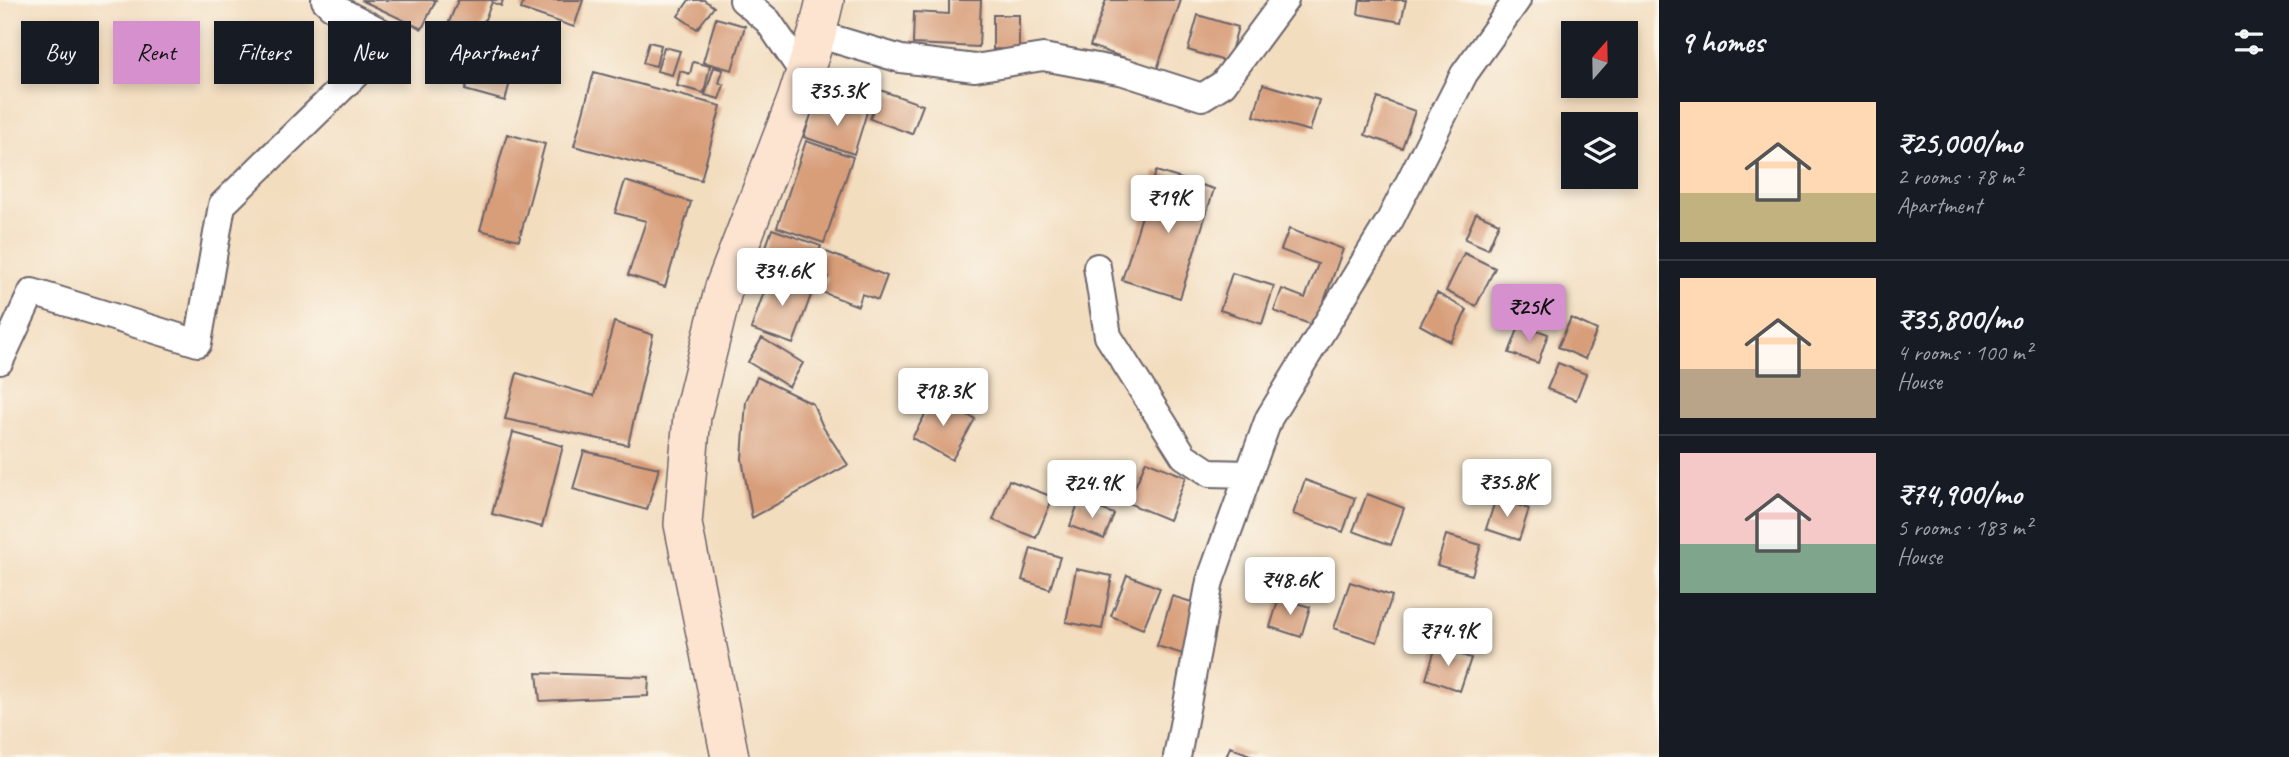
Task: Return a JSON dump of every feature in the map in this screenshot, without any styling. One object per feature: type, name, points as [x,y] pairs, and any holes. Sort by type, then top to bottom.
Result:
[{"type":"main road","points":[[730,757],[683,524],[692,416],[724,287],[804,75],[821,17]]},
{"type":"street","points":[[0,361],[32,292],[198,343],[222,205],[393,38],[331,6],[325,0]]},
{"type":"street","points":[[743,0],[768,21],[804,75]]},
{"type":"street","points":[[821,17],[901,59],[975,68],[1043,57],[1124,72],[1202,97],[1223,83],[1284,0]]},
{"type":"street","points":[[1177,757],[1210,581],[1269,418],[1390,220],[1464,74],[1517,0]]},
{"type":"street","points":[[1097,267],[1108,335],[1184,456],[1210,473],[1249,474]]},
{"type":"building","points":[[361,0],[436,0],[422,29],[411,24],[411,21],[405,21]]},
{"type":"building","points":[[458,0],[503,0],[501,6],[492,2],[484,21],[449,21]]},
{"type":"building","points":[[524,0],[583,0],[574,27],[521,9]]},
{"type":"building","points":[[689,0],[704,0],[714,7],[697,29],[678,16]]},
{"type":"building","points":[[949,0],[981,0],[979,47],[913,44],[914,12],[949,14]]},
{"type":"building","points":[[1106,0],[1181,0],[1157,69],[1090,46]]},
{"type":"building","points":[[1360,0],[1406,0],[1401,22],[1358,14]]},
{"type":"building","points":[[993,15],[1019,15],[1019,50],[993,49]]},
{"type":"building","points":[[1198,15],[1238,27],[1228,62],[1188,50]]},
{"type":"building","points":[[716,18],[745,26],[732,70],[703,62]]},
{"type":"building","points":[[649,42],[661,45],[656,66],[643,63]]},
{"type":"building","points":[[664,47],[680,51],[672,75],[657,71]]},
{"type":"building","points":[[693,62],[710,66],[704,93],[677,86],[680,71],[690,74]]},
{"type":"building","points":[[714,67],[723,70],[719,83],[724,85],[719,99],[705,95]]},
{"type":"building","points":[[594,72],[721,106],[701,180],[574,146]]},
{"type":"building","points":[[467,84],[509,84],[505,101],[465,90]]},
{"type":"building","points":[[1263,84],[1319,100],[1310,131],[1254,116]]},
{"type":"building","points":[[880,90],[923,105],[912,134],[870,119]]},
{"type":"building","points":[[1378,98],[1415,111],[1402,148],[1365,135]]},
{"type":"building","points":[[847,105],[867,112],[854,154],[804,137],[813,108],[843,117]]},
{"type":"building","points":[[507,134],[545,144],[519,240],[480,230]]},
{"type":"building","points":[[806,141],[853,157],[824,243],[777,227]]},
{"type":"building","points":[[1156,171],[1214,189],[1180,298],[1122,280]]},
{"type":"building","points":[[625,181],[691,202],[665,287],[628,275],[646,221],[615,213]]},
{"type":"building","points":[[1476,213],[1499,223],[1488,249],[1465,239]]},
{"type":"building","points":[[772,229],[821,246],[809,282],[760,265]]},
{"type":"building","points":[[1289,229],[1343,249],[1315,326],[1274,311],[1282,289],[1305,298],[1318,264],[1281,250]]},
{"type":"building","points":[[824,251],[887,276],[878,300],[862,294],[858,306],[822,292],[828,277],[816,272]]},
{"type":"building","points":[[1464,253],[1495,268],[1476,306],[1446,291]]},
{"type":"building","points":[[771,272],[814,287],[793,344],[751,329]]},
{"type":"building","points":[[1232,273],[1274,286],[1262,324],[1220,310]]},
{"type":"building","points":[[1437,293],[1467,310],[1451,342],[1420,325]]},
{"type":"building","points":[[1571,318],[1597,330],[1585,359],[1558,347]]},
{"type":"building","points":[[614,322],[653,335],[628,445],[505,419],[517,373],[594,396]]},
{"type":"building","points":[[1520,324],[1548,334],[1538,363],[1509,353]]},
{"type":"building","points":[[762,338],[803,363],[789,387],[748,362]]},
{"type":"building","points":[[1558,363],[1586,374],[1576,400],[1547,389]]},
{"type":"building","points":[[757,377],[813,404],[823,427],[848,465],[752,518],[742,459],[746,401]]},
{"type":"building","points":[[935,397],[975,419],[952,460],[912,438]]},
{"type":"building","points":[[513,432],[563,446],[542,527],[492,514]]},
{"type":"building","points":[[584,451],[659,468],[647,510],[573,489]]},
{"type":"building","points":[[1146,461],[1186,477],[1169,520],[1128,503]]},
{"type":"building","points":[[1009,480],[1053,497],[1036,538],[993,520]]},
{"type":"building","points":[[1305,480],[1355,498],[1343,532],[1293,514]]},
{"type":"building","points":[[1367,494],[1404,508],[1391,545],[1353,531]]},
{"type":"building","points":[[1496,498],[1529,509],[1519,540],[1486,529]]},
{"type":"building","points":[[1079,501],[1114,514],[1104,539],[1070,526]]},
{"type":"building","points":[[1446,535],[1481,545],[1472,575],[1437,565]]},
{"type":"building","points":[[1031,548],[1060,557],[1050,589],[1022,580]]},
{"type":"building","points":[[1076,569],[1112,576],[1102,629],[1066,622]]},
{"type":"building","points":[[1127,575],[1160,588],[1143,629],[1111,616]]},
{"type":"building","points":[[1350,582],[1392,596],[1377,642],[1334,628]]},
{"type":"building","points":[[1172,596],[1198,604],[1183,654],[1157,646]]},
{"type":"building","points":[[1279,598],[1310,607],[1301,637],[1270,627]]},
{"type":"building","points":[[1436,646],[1471,658],[1460,691],[1426,679]]},
{"type":"building","points":[[537,673],[649,677],[648,696],[540,701]]},
{"type":"building","points":[[1230,747],[1255,757],[1226,757]]}]
